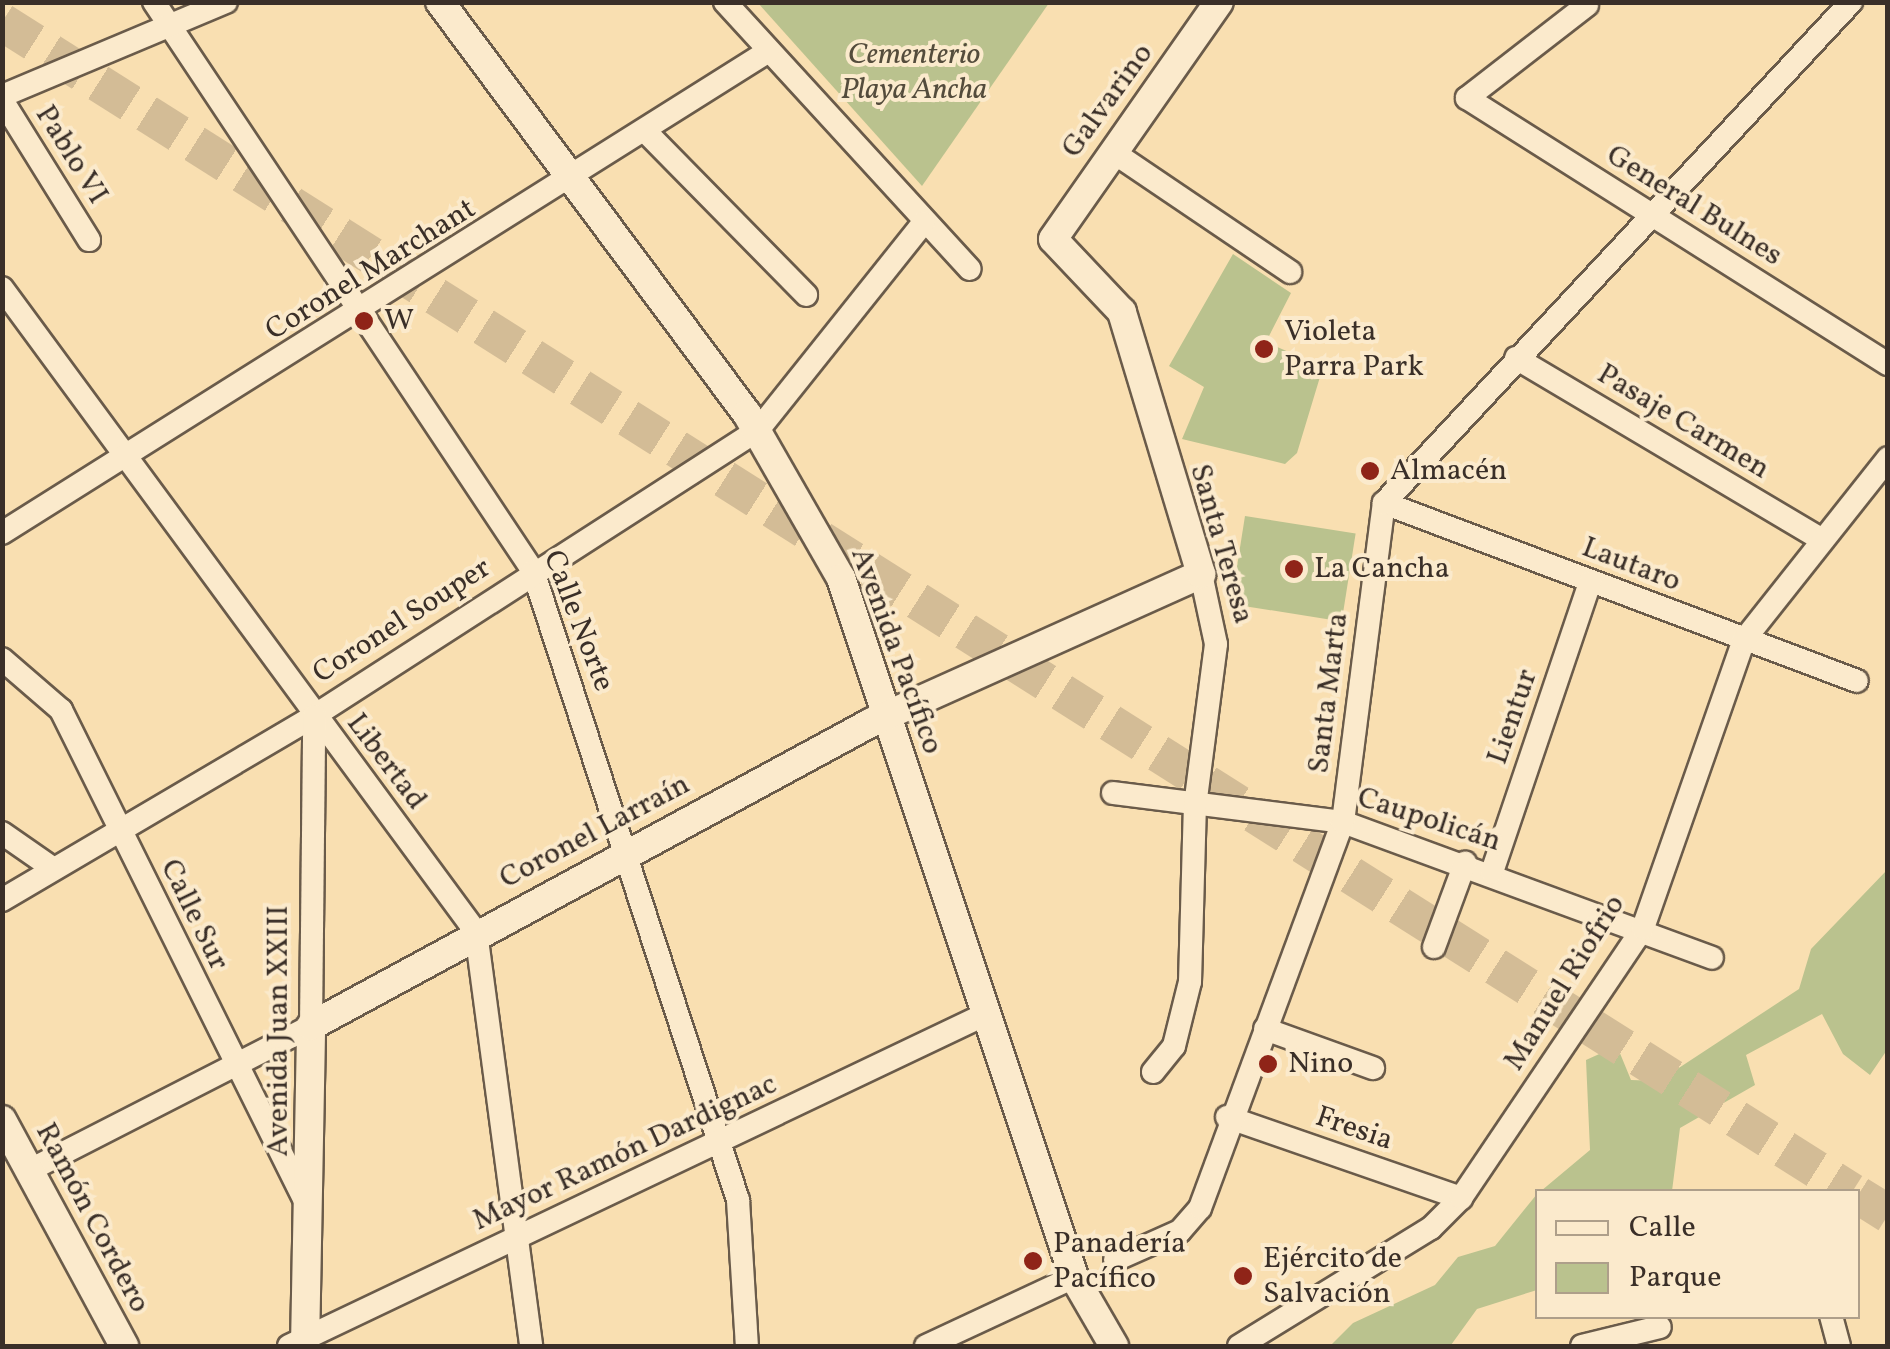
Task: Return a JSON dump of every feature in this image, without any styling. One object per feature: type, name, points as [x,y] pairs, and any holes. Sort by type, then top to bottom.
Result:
[{"type":"street","name":"Calle Norte","points":[[154,2],[533,571],[628,850],[738,1200],[746,1346]]},
{"type":"street","points":[[2,98],[226,2]]},
{"type":"street","name":"Avenida Pacífico","points":[[440,2],[758,430],[841,578],[1074,1277],[1114,1346]]},
{"type":"street","points":[[725,2],[923,224],[970,269]]},
{"type":"street","name":"Galvarino","points":[[1053,239],[1219,2]]},
{"type":"street","points":[[1384,504],[1851,2]]},
{"type":"street","name":"General Bulnes","points":[[1587,5],[1467,98],[1888,364]]},
{"type":"street","name":"Coronel Marchant","points":[[2,533],[361,314],[648,133],[767,52]]},
{"type":"street","name":"Pablo VI","points":[[2,98],[89,240]]},
{"type":"street","points":[[648,133],[806,295]]},
{"type":"street","points":[[1113,152],[1290,272]]},
{"type":"street","name":"Coronel Souper","points":[[2,900],[51,867],[314,716],[533,571],[758,430],[923,224]]},
{"type":"street","name":"Santa Teresa","points":[[1053,239],[1122,312],[1201,574],[1216,644],[1195,806],[1190,982],[1174,1046],[1153,1072]]},
{"type":"street","name":"Libertad","points":[[2,288],[476,932],[531,1346]]},
{"type":"street","name":"Pasaje Carmen","points":[[1516,358],[1819,538]]},
{"type":"street","name":"Manuel Riofrio","points":[[1239,1346],[1430,1228],[1461,1198],[1642,928],[1744,640],[1819,538],[1888,458]]},
{"type":"street","name":"Lautaro","points":[[1384,504],[1858,681]]},
{"type":"street","name":"Santa Marta","points":[[1115,1260],[1192,1221],[1227,1116],[1265,1029],[1343,822],[1384,504]]},
{"type":"street","name":"Coronel Larraín","points":[[17,1159],[234,1068],[628,850],[890,717],[1201,574]]},
{"type":"street","name":"Lientur","points":[[1492,872],[1590,582]]},
{"type":"street","name":"Calle Sur","points":[[2,659],[61,710],[234,1068],[312,1214]]},
{"type":"street","name":"Avenida Juan XXIII","points":[[300,1344],[312,1214],[314,716]]},
{"type":"street","name":"Caupolicán","points":[[1113,793],[1343,822],[1492,872],[1712,958]]},
{"type":"street","points":[[2,832],[51,867]]},
{"type":"street","points":[[1434,947],[1465,863]]},
{"type":"street","name":"Mayor Ramón Dardignac","points":[[300,1344],[986,1014]]},
{"type":"street","points":[[1265,1029],[1373,1068]]},
{"type":"street","name":"Fresia","points":[[1227,1116],[1461,1198]]},
{"type":"street","name":"Ramón Cordero","points":[[2,1120],[17,1159],[124,1346]]},
{"type":"street","points":[[926,1346],[1074,1277]]},
{"type":"street","points":[[1831,1319],[1839,1346]]},
{"type":"street","points":[[1582,1346],[1665,1330]]},
{"type":"green space","name":"Cementerio Playa Ancha","points":[[758,3],[1049,3],[922,186]]},
{"type":"green space","points":[[1233,254],[1291,293],[1269,336],[1275,346],[1323,367],[1297,453],[1285,464],[1182,439],[1204,387],[1169,366]]},
{"type":"green space","name":"La Cancha","points":[[1245,516],[1356,534],[1342,621],[1231,604]]},
{"type":"green space","points":[[1887,870],[1887,1050],[1870,1075],[1843,1054],[1822,1014],[1746,1055],[1755,1085],[1680,1128],[1672,1189],[1543,1189],[1590,1150],[1586,1060],[1617,1046],[1631,1080],[1659,1081],[1799,989],[1811,949]]},
{"type":"green space","points":[[1535,1196],[1535,1291],[1477,1309],[1451,1345],[1330,1346],[1353,1323],[1435,1285],[1458,1257],[1495,1246]]},
{"type":"tunnel","points":[[2,22],[1847,1189]]},
{"type":"tunnel","points":[[1860,1196],[1888,1214]]},
{"type":"place","name":"W","points":[[364,321]]},
{"type":"place","name":"Violeta Parra Park","points":[[1264,349]]},
{"type":"place","name":"Almacén","points":[[1370,471]]},
{"type":"place","name":"La Cancha","points":[[1294,569]]},
{"type":"place","name":"Nino","points":[[1268,1064]]},
{"type":"place","name":"Panadería Pacífico","points":[[1033,1261]]},
{"type":"place","name":"Ejército de Salvación","points":[[1243,1276]]}]
